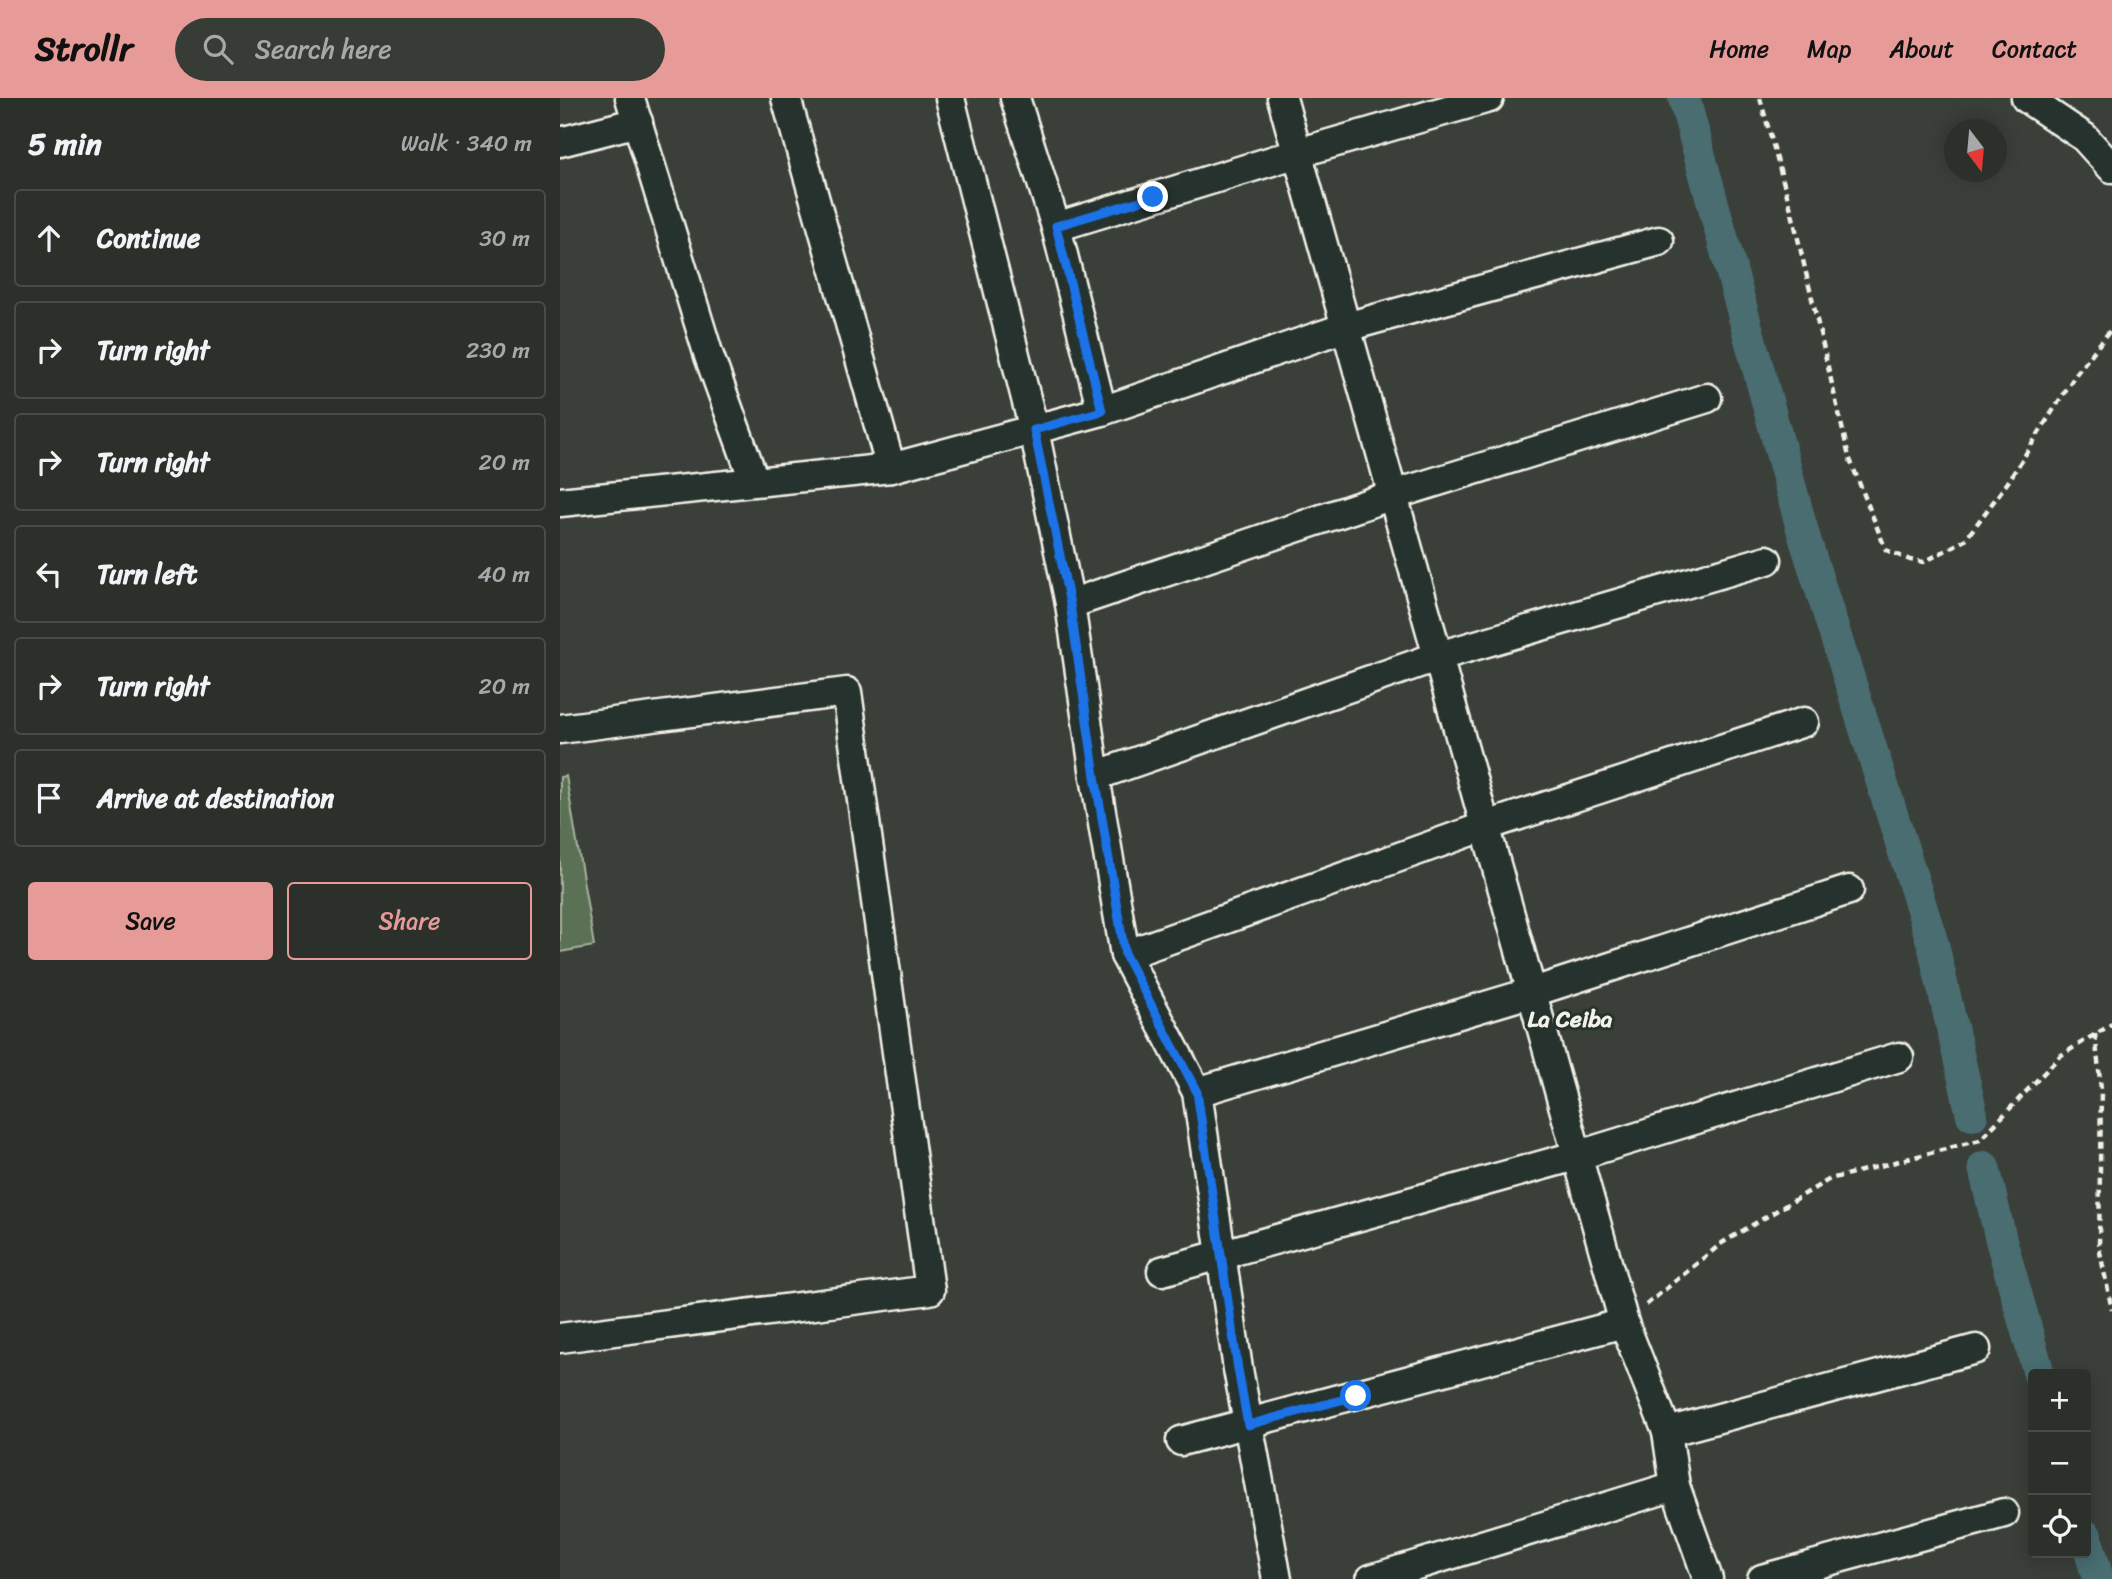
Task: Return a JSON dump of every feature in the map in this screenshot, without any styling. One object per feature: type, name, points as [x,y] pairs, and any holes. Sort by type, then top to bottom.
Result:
[{"type":"street","points":[[786,98],[891,468]]},
{"type":"street","points":[[950,98],[1034,430],[1070,604],[1125,955],[1197,1092],[1220,1255],[1277,1579]]},
{"type":"street","points":[[1015,98],[1056,226],[1102,411]]},
{"type":"street","points":[[1282,98],[1624,1323],[1667,1432],[1675,1486],[1708,1579]]},
{"type":"street","points":[[1056,226],[1489,98]]},
{"type":"street","points":[[2026,98],[2084,137],[2112,168]]},
{"type":"street","points":[[560,142],[634,110],[709,356],[754,480]]},
{"type":"street","points":[[560,502],[891,468],[1102,411],[1346,327],[1659,241]]},
{"type":"street","points":[[1070,604],[1393,495],[1707,398]]},
{"type":"street","points":[[1095,776],[1438,656],[1767,560]]},
{"type":"street","points":[[560,729],[847,692],[930,1290],[560,1338]]},
{"type":"street","points":[[1125,955],[1486,826],[1804,722]]},
{"type":"street","points":[[1197,1092],[1533,992],[1849,890]]},
{"type":"street","points":[[1162,1271],[1579,1155],[1899,1057]]},
{"type":"street","points":[[1181,1441],[1624,1323]]},
{"type":"street","points":[[1667,1432],[1976,1349]]},
{"type":"street","points":[[1370,1579],[1675,1486]]},
{"type":"street","points":[[1762,1579],[2004,1513]]},
{"type":"path","points":[[1760,98],[1807,276],[1849,457],[1886,550],[1910,560],[1924,562],[1965,540],[2008,482],[2076,374],[2112,328]]},
{"type":"path","points":[[1624,1323],[1722,1242],[1830,1179],[1980,1140],[2060,1056],[2112,1024]]},
{"type":"path","points":[[2095,1034],[2101,1089],[2099,1247],[2112,1310]]},
{"type":"green space","points":[[566,776],[594,946],[560,952],[560,777]]},
{"type":"waterway","points":[[1684,98],[1804,536],[1933,944],[1972,1115]]},
{"type":"waterway","points":[[1984,1167],[2001,1240],[2038,1369]]},
{"type":"waterway","points":[[2091,1554],[2098,1579]]},
{"type":"district","name":"La Ceiba","points":[[1570,1019]]},
{"type":"route","points":[[1153,197],[1056,226],[1102,411],[1034,430],[1070,604],[1125,955],[1197,1092],[1248,1425],[1356,1396]]}]
